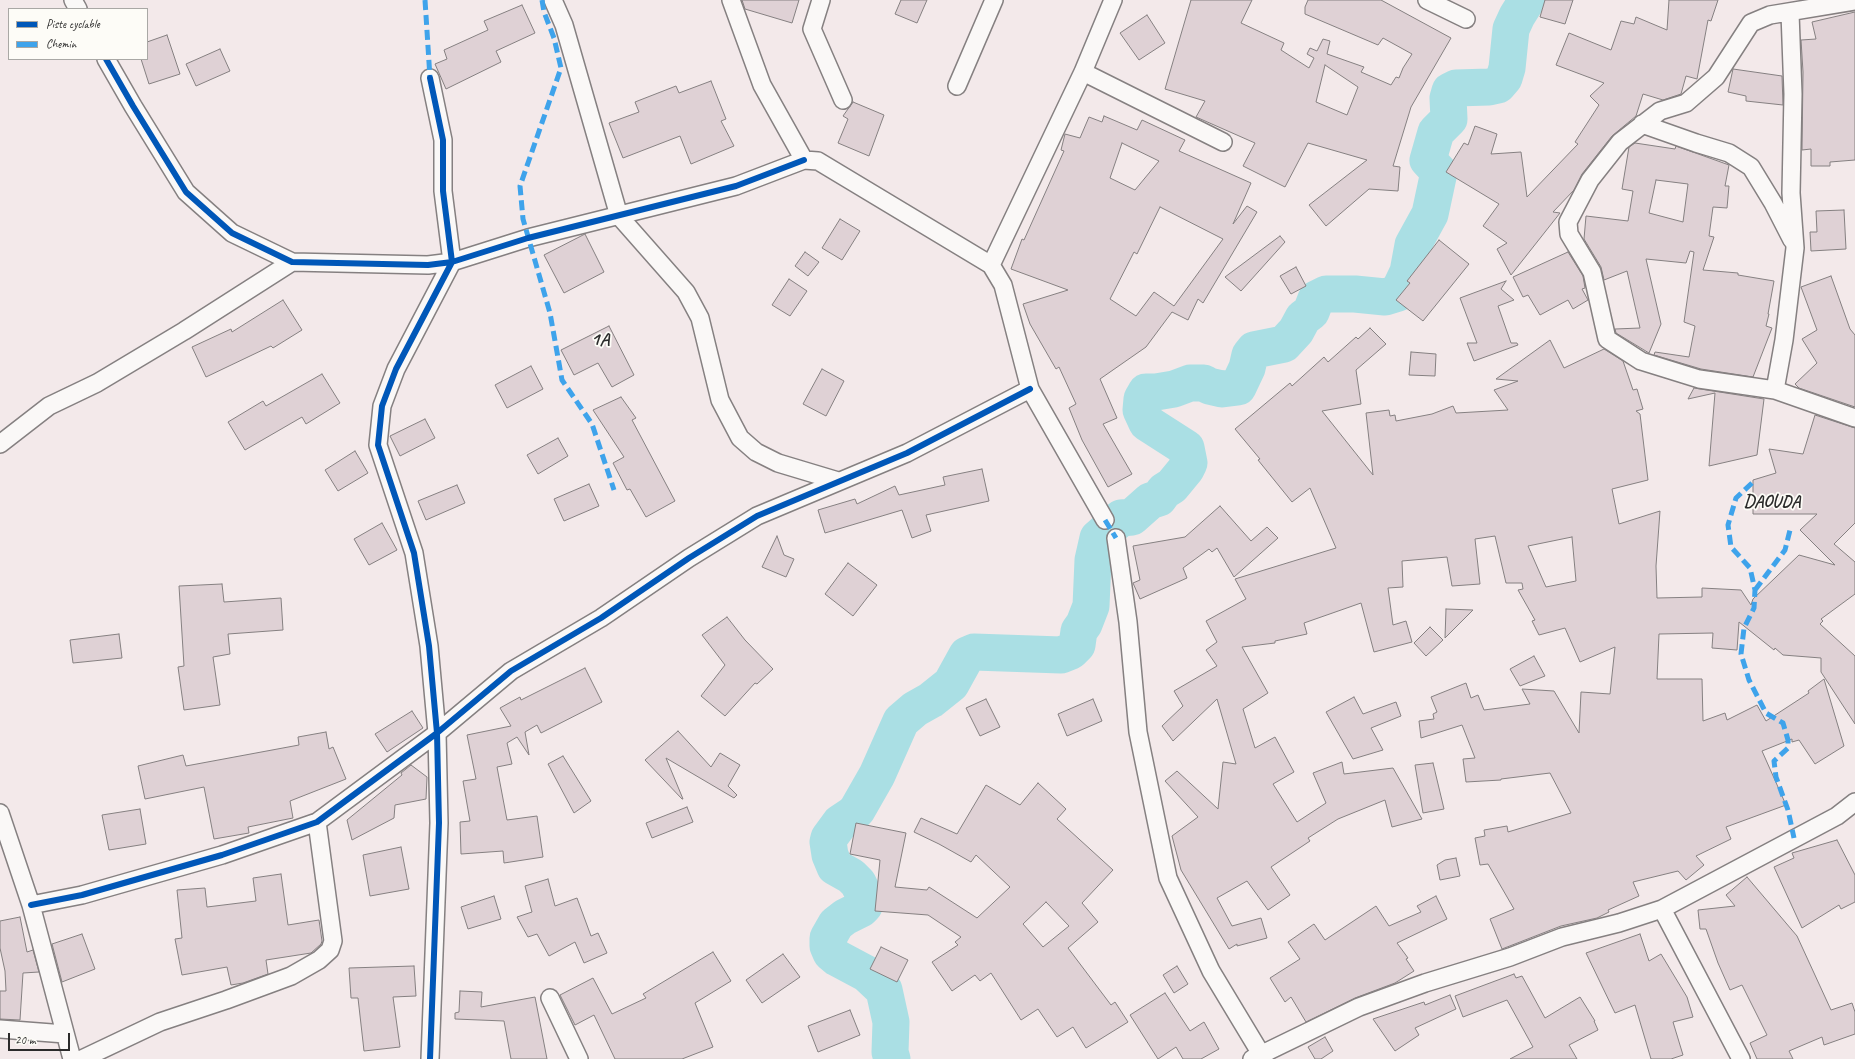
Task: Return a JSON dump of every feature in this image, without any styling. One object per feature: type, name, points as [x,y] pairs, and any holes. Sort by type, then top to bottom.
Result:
[{"type":"street","points":[[553,0],[564,25],[619,216],[686,292],[700,318],[720,400],[740,438],[756,452],[778,463],[838,482]]},
{"type":"street","points":[[731,0],[762,84],[804,160]]},
{"type":"street","points":[[821,0],[812,30],[843,100]]},
{"type":"street","points":[[990,265],[1083,72],[1113,0]]},
{"type":"street","points":[[1427,0],[1466,19]]},
{"type":"street","points":[[1855,1],[1790,13],[1770,15],[1751,23],[1716,77],[1686,103],[1660,111],[1620,142],[1590,180],[1568,222],[1569,234],[1592,272],[1607,339],[1641,361],[1699,379],[1775,390],[1855,418]]},
{"type":"street","points":[[957,86],[988,2]]},
{"type":"street","points":[[1775,390],[1784,340],[1795,248],[1792,193],[1793,94],[1790,13]]},
{"type":"street","points":[[107,60],[186,192],[232,233],[292,262],[428,265],[452,262],[528,238],[736,186],[804,160],[818,161],[990,265],[1003,285],[1030,389],[1104,520]]},
{"type":"street","points":[[1083,72],[1223,142]]},
{"type":"street","points":[[430,78],[443,140],[443,191],[452,262],[396,369],[382,406],[378,445],[414,553],[429,646],[437,733],[439,823],[430,1059]]},
{"type":"street","points":[[1642,124],[1729,153],[1751,167],[1773,203],[1795,248]]},
{"type":"street","points":[[0,444],[49,406],[97,383],[184,331],[292,262]]},
{"type":"street","points":[[31,905],[82,895],[222,855],[317,822],[437,733],[511,671],[601,618],[695,554],[757,516],[907,453],[1030,389]]},
{"type":"street","points":[[1116,538],[1128,622],[1138,732],[1168,878],[1211,971],[1259,1057],[1359,1007],[1562,937],[1619,923],[1662,909],[1837,816],[1855,802]]},
{"type":"street","points":[[0,813],[31,905],[72,1059]]},
{"type":"street","points":[[82,1059],[160,1022],[291,976],[319,960],[330,950],[333,941],[317,822]]},
{"type":"street","points":[[1662,909],[1741,1059]]},
{"type":"street","points":[[550,998],[579,1059]]},
{"type":"street","points":[[0,1029],[65,1034]]},
{"type":"building","points":[[742,0],[799,0],[792,23],[745,9]]},
{"type":"building","points":[[901,0],[927,0],[917,23],[895,14]]},
{"type":"building","points":[[1191,0],[1252,0],[1241,23],[1284,43],[1281,50],[1309,68],[1314,58],[1307,54],[1310,48],[1317,51],[1323,39],[1330,41],[1327,54],[1364,67],[1361,72],[1391,85],[1396,77],[1399,78],[1403,68],[1412,54],[1383,38],[1378,45],[1305,14],[1305,7],[1308,0],[1381,0],[1451,38],[1411,107],[1393,166],[1400,167],[1398,191],[1369,189],[1326,226],[1309,205],[1367,160],[1308,143],[1285,187],[1243,166],[1255,143],[1196,117],[1205,101],[1165,89]],"holes":[[[1325,65],[1358,87],[1347,115],[1316,102]]]},
{"type":"building","points":[[1545,0],[1573,0],[1565,24],[1540,17]]},
{"type":"building","points":[[1669,0],[1718,0],[1711,21],[1708,20],[1697,79],[1686,76],[1681,94],[1663,100],[1643,94],[1636,116],[1612,136],[1582,174],[1574,190],[1553,212],[1560,213],[1511,275],[1497,249],[1507,243],[1483,226],[1499,204],[1446,172],[1464,143],[1468,145],[1475,126],[1497,134],[1491,154],[1521,152],[1527,197],[1578,144],[1575,142],[1599,105],[1590,96],[1604,83],[1556,65],[1569,33],[1611,50],[1621,21],[1634,24],[1636,17],[1667,30]]},
{"type":"building","points":[[522,5],[535,33],[496,51],[501,62],[446,89],[435,64],[447,59],[444,50],[488,30],[484,21]]},
{"type":"building","points":[[1855,12],[1855,160],[1830,162],[1830,166],[1811,166],[1811,149],[1802,150],[1803,72],[1801,40],[1816,39],[1812,22]]},
{"type":"building","points":[[1147,15],[1165,43],[1139,60],[1120,33]]},
{"type":"building","points":[[167,35],[180,74],[149,84],[141,60],[148,60],[148,42]]},
{"type":"building","points":[[220,49],[230,71],[196,86],[186,64]]},
{"type":"building","points":[[1733,69],[1782,76],[1783,105],[1746,101],[1746,96],[1728,92]]},
{"type":"building","points":[[711,81],[726,119],[721,121],[734,146],[691,164],[680,136],[623,158],[609,123],[639,112],[635,102],[676,86],[679,93]]},
{"type":"building","points":[[853,102],[884,115],[869,156],[838,143],[848,119],[843,116]]},
{"type":"building","points":[[1104,116],[1137,130],[1142,120],[1185,140],[1179,151],[1251,183],[1233,224],[1247,206],[1257,212],[1203,303],[1198,299],[1188,320],[1172,312],[1146,347],[1100,379],[1117,418],[1103,424],[1132,474],[1108,487],[1082,440],[1069,408],[1076,404],[1059,367],[1056,369],[1030,324],[1023,304],[1068,290],[1011,269],[1022,239],[1024,240],[1064,151],[1061,150],[1065,134],[1080,138],[1089,117],[1102,122]],"holes":[[[1122,143],[1159,161],[1135,190],[1110,178]],[[1160,207],[1223,239],[1174,306],[1154,292],[1136,316],[1110,299],[1134,252],[1137,254]]]},
{"type":"building","points":[[1635,143],[1675,149],[1676,146],[1729,165],[1725,186],[1729,186],[1727,208],[1713,207],[1709,236],[1714,237],[1703,270],[1738,273],[1738,275],[1774,281],[1766,326],[1772,328],[1753,377],[1701,369],[1654,355],[1655,352],[1689,357],[1695,326],[1684,322],[1694,252],[1690,251],[1686,263],[1646,259],[1661,324],[1649,353],[1616,333],[1615,329],[1640,328],[1627,271],[1604,280],[1601,267],[1584,239],[1586,216],[1628,221],[1633,191],[1622,189],[1629,147]],"holes":[[[1656,180],[1688,184],[1683,222],[1649,213]]]},
{"type":"building","points":[[1844,210],[1846,249],[1811,251],[1810,232],[1817,232],[1816,211]]},
{"type":"building","points":[[840,219],[860,231],[842,260],[822,248]]},
{"type":"building","points":[[585,234],[604,272],[564,293],[544,255]]},
{"type":"building","points":[[1280,236],[1285,242],[1241,291],[1225,277]]},
{"type":"building","points":[[1439,240],[1469,264],[1423,321],[1396,300],[1410,283],[1407,281]]},
{"type":"building","points":[[805,252],[819,262],[808,276],[795,266]]},
{"type":"building","points":[[1568,252],[1583,276],[1585,288],[1582,289],[1588,300],[1573,309],[1568,300],[1540,315],[1528,295],[1523,297],[1513,277]]},
{"type":"building","points":[[1296,267],[1306,286],[1291,294],[1280,276]]},
{"type":"building","points":[[1831,276],[1850,329],[1855,335],[1855,407],[1799,388],[1795,384],[1817,363],[1802,339],[1817,330],[1801,287]]},
{"type":"building","points":[[789,279],[807,291],[790,316],[772,305]]},
{"type":"building","points":[[1506,281],[1501,289],[1514,300],[1498,306],[1511,343],[1517,343],[1518,345],[1474,361],[1467,343],[1477,343],[1460,298]]},
{"type":"building","points":[[283,300],[302,330],[273,348],[271,346],[206,377],[192,347],[231,329],[232,332]]},
{"type":"building","points":[[609,326],[634,375],[612,387],[598,363],[574,375],[561,350]]},
{"type":"building","points":[[1370,328],[1386,344],[1356,370],[1361,404],[1322,411],[1373,475],[1366,413],[1389,410],[1390,416],[1395,415],[1396,421],[1432,414],[1453,406],[1456,413],[1508,410],[1494,390],[1518,381],[1496,379],[1550,340],[1564,368],[1604,349],[1623,361],[1633,390],[1637,389],[1643,409],[1636,411],[1640,414],[1648,480],[1612,489],[1619,524],[1660,511],[1656,566],[1657,598],[1702,597],[1702,588],[1741,590],[1751,605],[1753,599],[1799,555],[1835,565],[1800,530],[1817,514],[1753,514],[1753,480],[1776,473],[1769,449],[1803,454],[1815,415],[1855,428],[1855,523],[1834,544],[1855,562],[1855,594],[1821,619],[1823,621],[1820,624],[1855,656],[1855,724],[1821,672],[1821,658],[1783,655],[1775,648],[1774,650],[1739,622],[1737,650],[1712,648],[1713,633],[1659,634],[1657,679],[1702,679],[1703,721],[1725,713],[1727,720],[1757,705],[1766,721],[1809,693],[1808,691],[1824,679],[1844,746],[1815,764],[1799,740],[1792,742],[1792,739],[1762,751],[1786,805],[1726,827],[1731,839],[1696,856],[1704,865],[1686,880],[1678,871],[1633,882],[1639,896],[1608,910],[1609,912],[1597,918],[1561,926],[1502,949],[1490,919],[1514,909],[1488,864],[1480,865],[1475,838],[1485,836],[1484,830],[1507,826],[1508,832],[1571,813],[1550,773],[1501,780],[1466,782],[1463,759],[1475,758],[1462,725],[1421,738],[1419,721],[1434,719],[1433,714],[1437,712],[1431,697],[1466,683],[1471,698],[1478,695],[1484,710],[1530,704],[1522,689],[1554,691],[1579,733],[1581,692],[1610,694],[1615,647],[1580,662],[1565,628],[1539,635],[1532,621],[1535,620],[1518,590],[1523,589],[1522,583],[1506,583],[1495,536],[1475,539],[1480,584],[1452,586],[1447,557],[1402,561],[1403,587],[1388,588],[1393,625],[1406,621],[1412,642],[1374,652],[1361,603],[1304,623],[1307,634],[1275,641],[1275,643],[1242,647],[1268,693],[1243,709],[1255,748],[1275,737],[1294,772],[1273,784],[1297,822],[1326,803],[1313,773],[1342,762],[1344,774],[1393,768],[1422,819],[1392,827],[1385,800],[1338,819],[1308,838],[1310,841],[1271,867],[1290,895],[1268,910],[1247,881],[1217,898],[1232,926],[1261,918],[1267,938],[1237,946],[1237,944],[1229,949],[1181,870],[1172,836],[1198,817],[1165,781],[1177,771],[1218,809],[1223,762],[1236,764],[1217,699],[1173,741],[1162,726],[1183,706],[1174,691],[1217,666],[1206,650],[1217,642],[1206,621],[1246,599],[1235,579],[1336,548],[1310,488],[1292,502],[1258,460],[1260,459],[1235,429],[1290,383],[1292,386],[1324,357],[1328,362],[1356,337],[1358,339]],"holes":[[[1572,537],[1576,581],[1546,587],[1528,546]]]},
{"type":"building","points":[[1411,352],[1436,354],[1435,376],[1409,375]]},
{"type":"building","points":[[531,366],[543,389],[507,408],[495,385]]},
{"type":"building","points":[[822,369],[844,381],[826,416],[803,404]]},
{"type":"building","points":[[322,374],[340,403],[306,424],[302,417],[245,450],[228,422],[263,401],[266,406]]},
{"type":"building","points":[[1694,388],[1764,399],[1757,455],[1709,466],[1715,393],[1688,399]]},
{"type":"building","points":[[621,397],[636,418],[632,420],[675,501],[646,517],[630,489],[627,490],[613,463],[624,457],[593,410]]},
{"type":"building","points":[[425,419],[435,438],[400,456],[390,436]]},
{"type":"building","points":[[558,438],[568,456],[538,474],[527,455]]},
{"type":"building","points":[[355,451],[368,473],[338,491],[325,470]]},
{"type":"building","points":[[982,469],[989,501],[926,515],[931,531],[912,538],[902,510],[825,533],[818,510],[855,499],[857,504],[895,486],[899,495],[945,485],[943,477]]},
{"type":"building","points":[[589,484],[599,506],[564,521],[554,499]]},
{"type":"building","points":[[457,485],[465,503],[426,520],[418,501]]},
{"type":"building","points":[[1220,506],[1251,541],[1267,527],[1278,538],[1234,577],[1217,548],[1212,552],[1209,549],[1183,568],[1187,578],[1140,599],[1133,583],[1140,580],[1133,546],[1185,537]]},
{"type":"building","points":[[382,523],[397,550],[369,565],[354,539]]},
{"type":"building","points":[[777,536],[784,555],[794,559],[786,577],[762,567]]},
{"type":"building","points":[[848,563],[877,585],[853,616],[825,594]]},
{"type":"building","points":[[222,584],[224,602],[281,598],[283,630],[228,634],[230,654],[213,657],[220,705],[184,710],[178,667],[184,666],[179,586]]},
{"type":"building","points":[[1446,609],[1473,610],[1445,638]]},
{"type":"building","points":[[727,617],[745,640],[773,669],[757,684],[755,683],[725,716],[701,696],[725,665],[702,635]]},
{"type":"building","points":[[1430,627],[1443,640],[1426,656],[1414,643]]},
{"type":"building","points":[[119,634],[122,658],[73,663],[70,640]]},
{"type":"building","points":[[1534,656],[1545,676],[1520,686],[1510,669]]},
{"type":"building","points":[[585,668],[602,702],[541,733],[537,725],[525,732],[529,755],[517,737],[507,743],[512,764],[497,767],[507,820],[537,816],[543,857],[504,863],[503,851],[461,854],[460,822],[470,821],[463,781],[476,779],[467,735],[511,726],[500,708],[520,697],[521,700]]},
{"type":"building","points":[[1354,697],[1363,714],[1396,702],[1401,716],[1371,728],[1383,750],[1353,759],[1326,712]]},
{"type":"building","points":[[986,699],[1000,727],[980,736],[966,708]]},
{"type":"building","points":[[1093,699],[1102,721],[1067,736],[1058,714]]},
{"type":"building","points":[[412,711],[423,728],[387,752],[375,734]]},
{"type":"building","points":[[678,731],[711,767],[720,753],[740,765],[728,786],[737,795],[734,798],[666,758],[682,799],[645,760]]},
{"type":"building","points":[[326,732],[329,749],[333,747],[346,779],[290,801],[293,818],[248,827],[249,833],[214,839],[204,787],[145,799],[138,766],[183,755],[186,766],[299,745],[298,737]]},
{"type":"building","points":[[563,756],[591,801],[574,813],[548,764]]},
{"type":"building","points":[[1433,763],[1444,809],[1423,813],[1415,765]]},
{"type":"building","points":[[411,765],[427,777],[426,799],[395,805],[394,818],[352,840],[347,820],[402,775],[401,773]]},
{"type":"building","points":[[1038,783],[1066,809],[1057,819],[1113,870],[1082,903],[1098,922],[1068,948],[1111,1005],[1115,1002],[1128,1022],[1086,1048],[1073,1027],[1057,1037],[1038,1009],[1021,1020],[991,973],[980,981],[975,975],[952,991],[932,962],[958,945],[955,942],[961,937],[928,915],[875,911],[880,860],[850,854],[856,823],[906,833],[895,887],[927,890],[929,887],[977,918],[1010,887],[976,855],[971,862],[914,832],[921,818],[957,834],[986,785],[1020,805]],"holes":[[[1046,902],[1069,926],[1043,947],[1023,924]]]},
{"type":"building","points":[[687,807],[693,822],[652,838],[646,823]]},
{"type":"building","points":[[140,809],[146,844],[109,850],[102,815]]},
{"type":"building","points":[[1837,840],[1855,875],[1855,902],[1841,909],[1839,905],[1802,928],[1774,867],[1794,858],[1792,853]]},
{"type":"building","points":[[401,847],[409,889],[370,896],[363,855]]},
{"type":"building","points":[[1456,858],[1460,876],[1440,880],[1437,865],[1445,860]]},
{"type":"building","points":[[281,874],[288,925],[319,920],[322,941],[321,944],[311,953],[266,960],[268,974],[243,983],[231,985],[227,967],[182,975],[175,939],[182,938],[177,890],[205,888],[207,907],[256,901],[253,878]]},
{"type":"building","points":[[1747,877],[1797,936],[1831,1010],[1852,1003],[1855,1012],[1855,1034],[1824,1045],[1822,1037],[1789,1051],[1793,1059],[1757,1059],[1750,1043],[1767,1035],[1742,985],[1730,990],[1718,963],[1706,929],[1700,929],[1698,910],[1735,906],[1726,895]]},
{"type":"building","points":[[548,879],[555,906],[577,898],[591,936],[598,933],[607,953],[584,963],[575,942],[549,956],[537,934],[528,937],[517,917],[532,912],[525,886]]},
{"type":"building","points":[[494,896],[501,919],[468,929],[461,907]]},
{"type":"building","points":[[1436,896],[1447,919],[1397,943],[1408,958],[1406,959],[1414,971],[1395,983],[1355,998],[1306,1022],[1291,997],[1285,1002],[1270,978],[1300,959],[1288,942],[1314,924],[1325,940],[1376,906],[1389,926],[1421,912],[1417,906]]},
{"type":"building","points":[[20,917],[27,952],[33,950],[39,972],[23,973],[20,1020],[0,1019],[0,991],[6,991],[5,971],[0,948],[0,921]]},
{"type":"building","points":[[82,934],[95,969],[62,982],[52,944]]},
{"type":"building","points":[[1640,934],[1649,961],[1661,954],[1687,997],[1693,1017],[1673,1022],[1683,1055],[1671,1059],[1651,1059],[1635,1005],[1615,1013],[1586,953]]},
{"type":"building","points":[[881,947],[908,960],[897,982],[870,969]]},
{"type":"building","points":[[713,952],[731,981],[695,1003],[713,1047],[682,1059],[615,1059],[594,1015],[575,1025],[560,995],[593,978],[612,1014],[646,998],[643,994]]},
{"type":"building","points":[[783,954],[800,977],[762,1003],[746,980]]},
{"type":"building","points":[[414,966],[416,996],[393,997],[400,1047],[364,1051],[358,998],[351,998],[349,968]]},
{"type":"building","points":[[1177,966],[1188,984],[1174,993],[1163,975]]},
{"type":"building","points":[[1514,974],[1516,978],[1522,976],[1545,1018],[1580,997],[1595,1021],[1598,1030],[1569,1045],[1577,1059],[1510,1059],[1533,1047],[1507,1000],[1463,1017],[1455,996]]},
{"type":"building","points":[[460,991],[482,992],[481,1007],[535,997],[547,1059],[511,1059],[504,1021],[455,1019],[455,1013],[459,1012]]},
{"type":"building","points":[[1165,993],[1190,1031],[1204,1022],[1219,1049],[1201,1059],[1183,1059],[1176,1047],[1158,1059],[1130,1015]]},
{"type":"building","points":[[1450,995],[1456,1009],[1415,1028],[1419,1035],[1395,1051],[1373,1019],[1424,1002],[1425,1005]]},
{"type":"building","points":[[850,1010],[860,1035],[818,1052],[808,1026]]},
{"type":"building","points":[[1325,1037],[1333,1051],[1321,1059],[1315,1059],[1308,1047]]},
{"type":"waterway","points":[[892,1059],[890,1052],[891,1022],[884,990],[867,974],[837,958],[831,953],[828,946],[828,938],[836,924],[864,906],[864,895],[858,883],[851,876],[835,867],[830,855],[828,842],[829,838],[840,823],[857,810],[877,775],[901,721],[915,709],[931,700],[951,684],[967,655],[974,652],[1061,655],[1071,651],[1077,645],[1079,631],[1084,624],[1091,606],[1093,560],[1098,538],[1121,518],[1132,517],[1150,501],[1159,498],[1164,491],[1172,486],[1189,463],[1186,448],[1147,423],[1141,410],[1142,399],[1146,392],[1174,389],[1190,383],[1204,383],[1209,386],[1222,389],[1238,387],[1247,368],[1250,355],[1254,350],[1284,344],[1296,331],[1303,318],[1311,312],[1316,299],[1326,294],[1355,294],[1385,297],[1398,293],[1408,272],[1413,245],[1430,214],[1439,172],[1428,160],[1436,132],[1449,119],[1448,98],[1450,91],[1456,88],[1489,87],[1498,85],[1504,78],[1507,68],[1511,29],[1527,0]]},
{"type":"marked path","points":[[425,0],[430,78]]},
{"type":"marked path","points":[[542,0],[544,12],[554,38],[561,68],[520,186],[523,219],[550,313],[562,380],[592,424],[614,490]]},
{"type":"marked path","points":[[1752,483],[1736,498],[1728,525],[1731,547],[1750,568],[1755,590],[1754,608],[1744,628],[1741,654],[1749,680],[1766,713],[1783,723],[1788,740],[1788,748],[1774,761],[1776,777],[1788,810],[1794,838]]},
{"type":"marked path","points":[[1105,520],[1116,538]]},
{"type":"marked path","points":[[1755,590],[1785,550],[1790,530]]},
{"type":"cycle path","points":[[107,60],[186,192],[232,233],[292,262],[428,265],[452,262],[528,238],[736,186],[804,160]]},
{"type":"cycle path","points":[[430,78],[443,140],[443,191],[452,262],[396,369],[382,406],[378,445],[414,553],[429,646],[437,733],[439,823],[430,1059]]},
{"type":"cycle path","points":[[31,905],[82,895],[222,855],[317,822],[437,733],[511,671],[601,618],[689,558],[757,516],[907,453],[1030,389]]},
{"type":"district","name":"1A","points":[[600,340]]},
{"type":"district","name":"DAOUDA","points":[[1772,502]]}]
